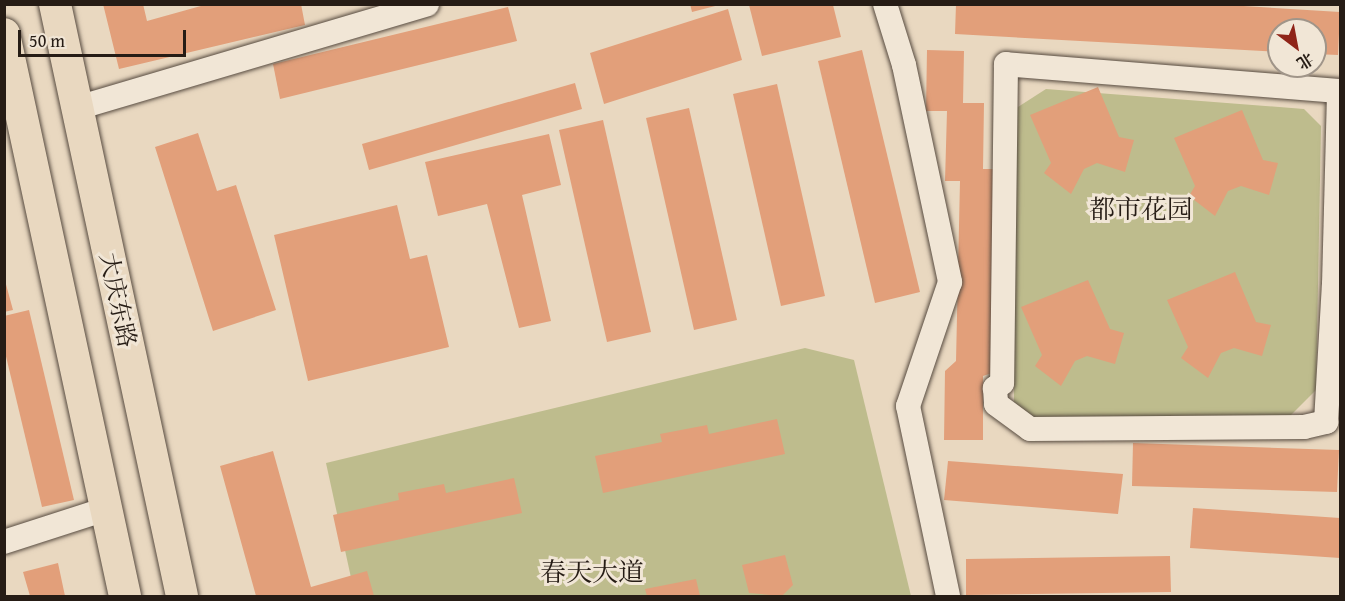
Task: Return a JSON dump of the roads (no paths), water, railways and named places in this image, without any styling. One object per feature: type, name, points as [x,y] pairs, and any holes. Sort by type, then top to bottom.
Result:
[{"type":"main road","name":"大庆东路","points":[[55,4],[182,597]]},
{"type":"main road","points":[[4,34],[14,122],[125,597]]},
{"type":"street","points":[[77,108],[427,4]]},
{"type":"street","points":[[885,4],[904,65],[950,282],[908,405],[948,597]]},
{"type":"street","points":[[1006,64],[1339,91],[1337,286],[1326,422],[1304,427],[1030,429],[996,404],[995,388],[1002,383],[1006,64]]},
{"type":"street","points":[[4,542],[106,509]]},
{"type":"district","name":"都市花园","points":[[1141,209]]},
{"type":"district","name":"春天大道","points":[[592,572]]}]
